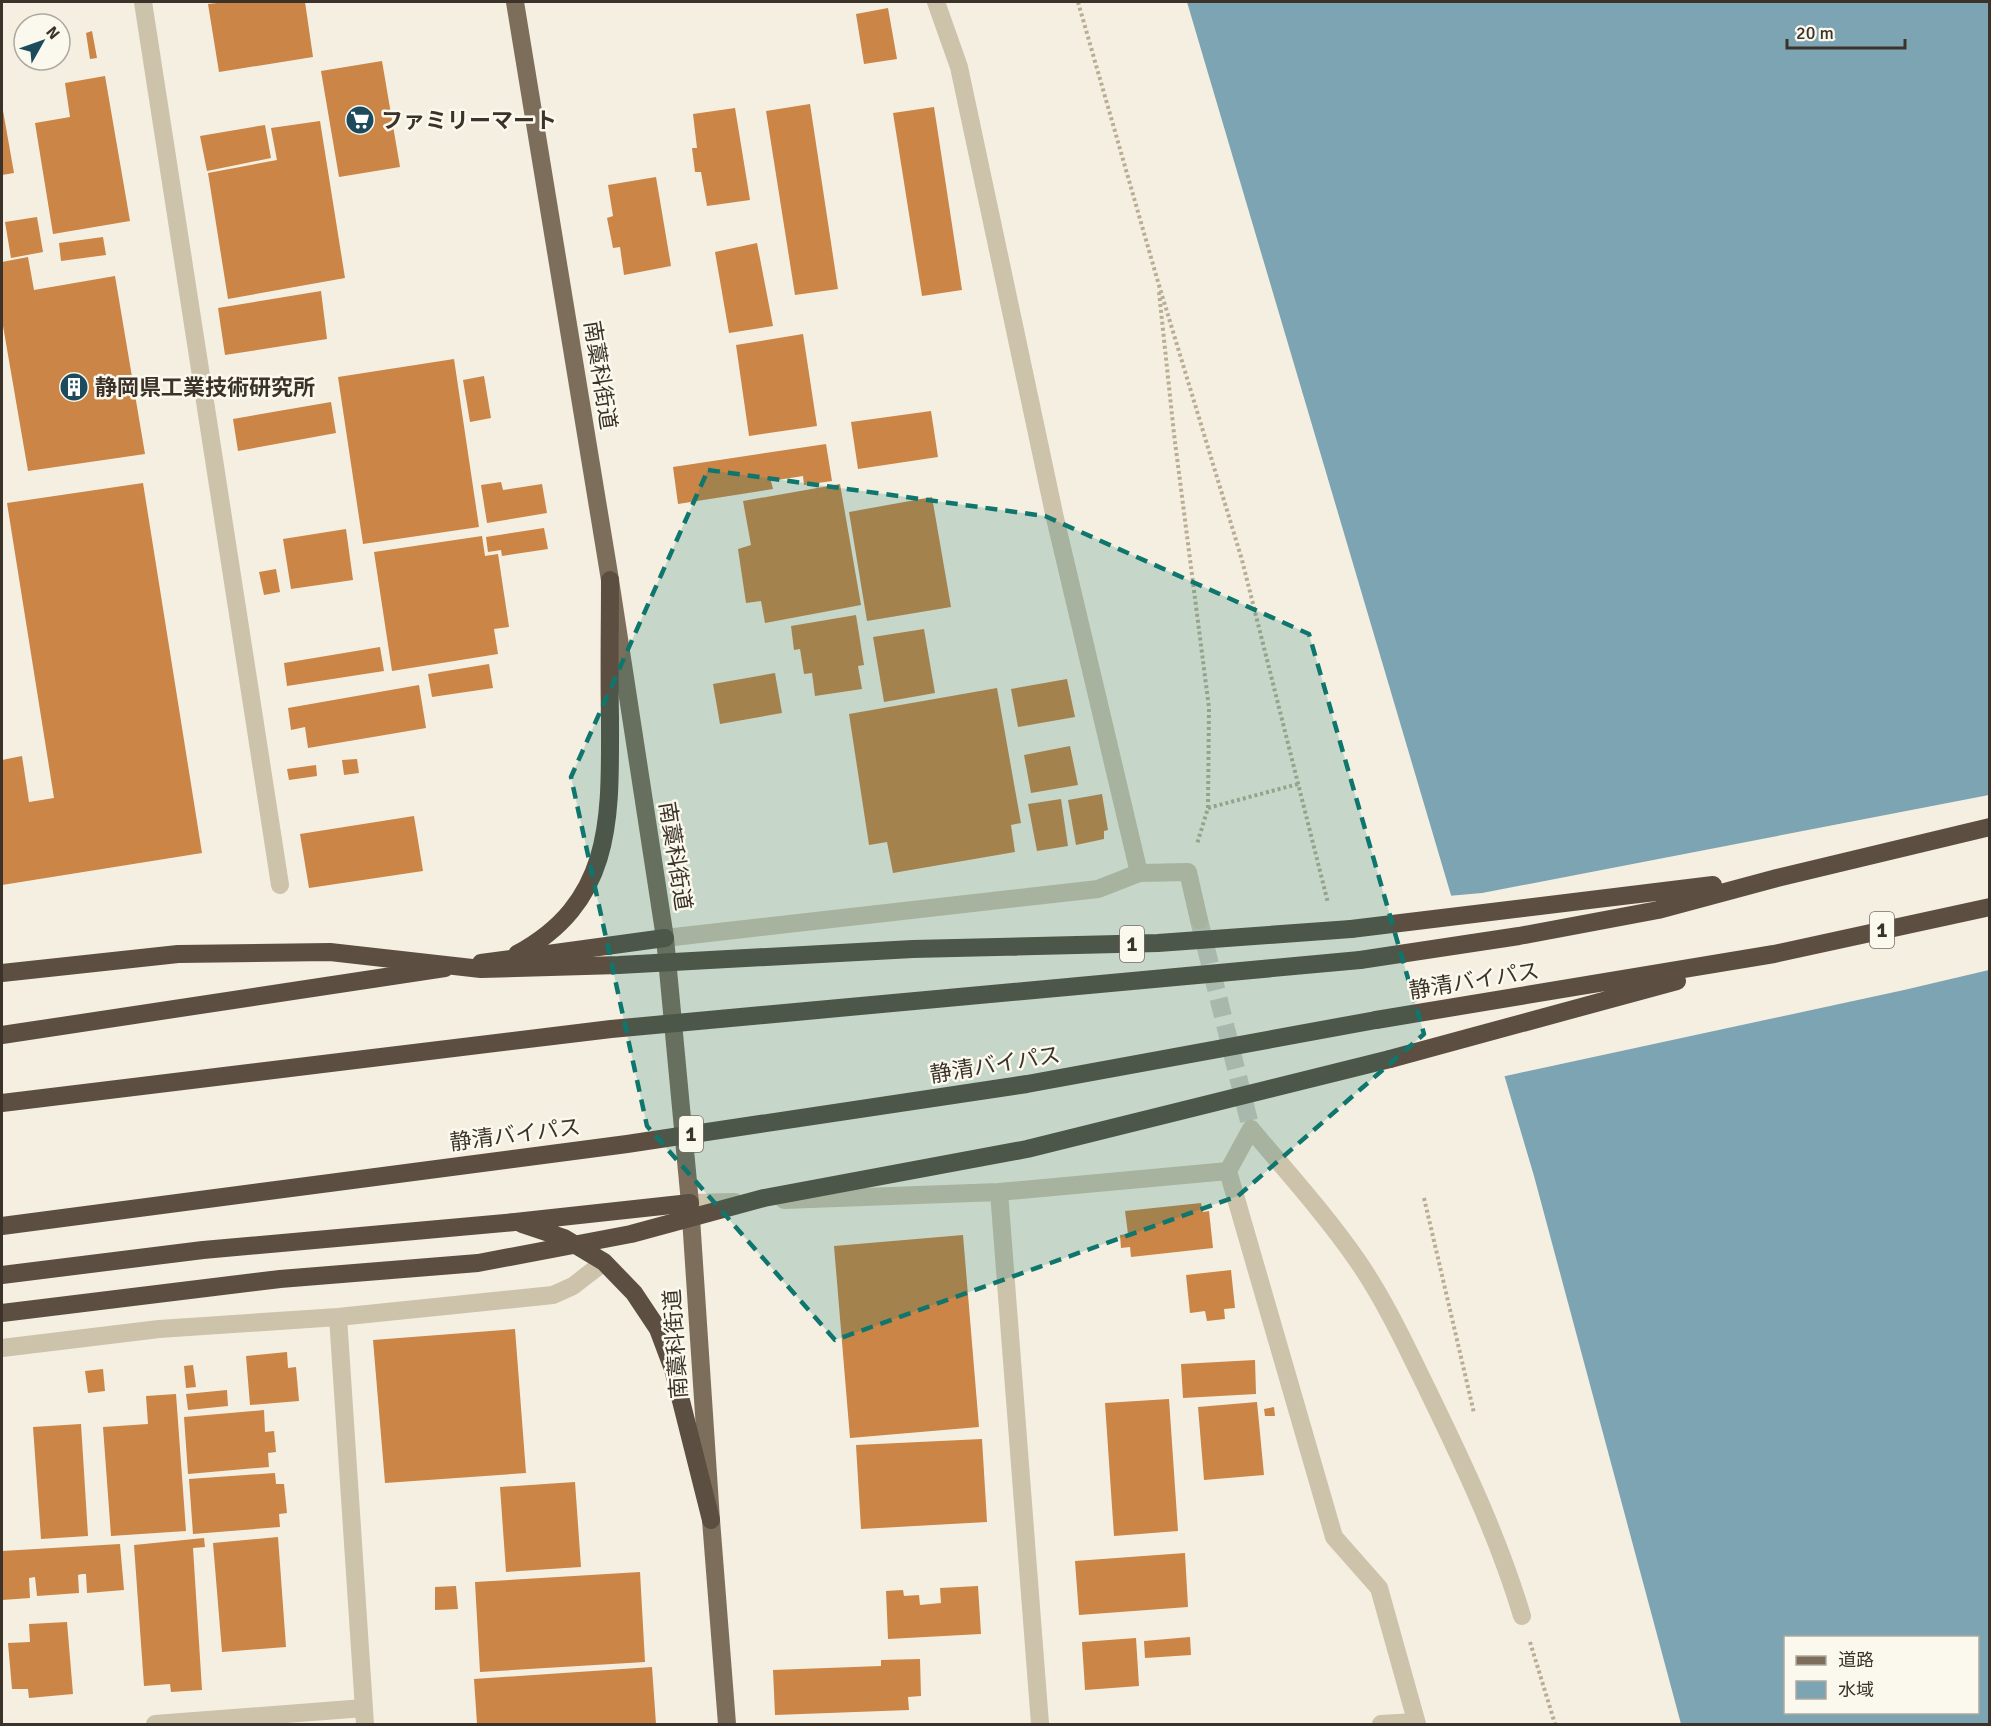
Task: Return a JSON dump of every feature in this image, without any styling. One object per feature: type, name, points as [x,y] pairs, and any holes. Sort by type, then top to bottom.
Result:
[{"type":"highway","points":[[507,959],[536,944],[562,923],[584,895],[603,848],[610,797],[610,580]]},
{"type":"highway","name":"静清バイパス","points":[[2,1103],[610,1029],[1360,960],[1520,936],[1658,910],[1777,878],[1989,827]]},
{"type":"highway","name":"1","points":[[2,974],[178,954],[330,952],[481,969],[619,966],[913,949],[1158,943],[1351,929],[1777,878]]},
{"type":"highway","name":"静清バイパス","points":[[2,1226],[627,1144],[1027,1084],[1376,1020],[1774,954],[1989,907]]},
{"type":"highway","points":[[2,1035],[281,991],[665,938]]},
{"type":"highway","name":"1","points":[[2,1313],[280,1279],[478,1263],[631,1234],[764,1198],[1038,1147],[1390,1059],[1774,954]]},
{"type":"highway","points":[[2,1275],[203,1250],[515,1222],[690,1203]]},
{"type":"highway","points":[[515,1222],[564,1238],[604,1262],[634,1293],[658,1329],[673,1369],[711,1520]]},
{"type":"main road","name":"南藁科街道","points":[[515,2],[610,580],[665,938],[690,1203],[711,1520],[728,1725]]},
{"type":"street","points":[[143,2],[280,885]]},
{"type":"street","points":[[936,2],[959,67],[1055,518],[1139,873]]},
{"type":"street","points":[[665,938],[1098,889],[1139,873],[1188,872],[1199,920]]},
{"type":"street","points":[[1381,1725],[1416,1723],[1379,1588],[1334,1537],[1228,1171],[1251,1129],[1358,1261],[1392,1317],[1444,1424],[1507,1568],[1522,1616]]},
{"type":"street","points":[[690,1203],[999,1192],[1228,1171]]},
{"type":"street","points":[[999,1192],[1040,1725]]},
{"type":"street","points":[[2,1348],[159,1329],[338,1317],[553,1295],[573,1286],[604,1262]]},
{"type":"street","points":[[155,1725],[365,1716],[338,1317]]},
{"type":"path","points":[[1078,2],[1158,282],[1242,560],[1328,904]]},
{"type":"path","points":[[1158,282],[1174,434],[1209,708],[1208,808],[1188,872]]},
{"type":"path","points":[[1208,808],[1298,784]]},
{"type":"highlighted area","points":[[708,470],[1045,516],[1309,634],[1424,1034],[1238,1196],[835,1340],[647,1126],[571,777]]},
{"type":"water","points":[[1187,2],[1989,2],[1989,1724],[1681,1724],[1534,1176]]},
{"type":"pier","points":[[1989,795],[1989,970],[1501,1077],[1448,896],[1482,893]]},
{"type":"building","points":[[305,2],[313,57],[219,72],[208,4]]},
{"type":"building","points":[[888,8],[897,59],[864,64],[856,14]]},
{"type":"building","points":[[92,31],[97,58],[90,59],[86,33]]},
{"type":"building","points":[[382,61],[400,167],[339,177],[321,71]]},
{"type":"building","points":[[105,76],[130,221],[53,234],[35,123],[70,117],[65,83]]},
{"type":"building","points":[[810,104],[838,289],[795,295],[766,111]]},
{"type":"building","points":[[2,105],[14,173],[2,175]]},
{"type":"building","points":[[934,107],[962,290],[922,296],[893,113]]},
{"type":"building","points":[[735,108],[750,200],[707,206],[701,172],[695,172],[692,148],[697,148],[693,114]]},
{"type":"building","points":[[320,121],[345,278],[228,299],[208,173],[277,160],[271,128]]},
{"type":"building","points":[[265,125],[271,158],[207,171],[200,136]]},
{"type":"building","points":[[656,177],[671,266],[624,275],[620,247],[613,248],[607,218],[613,216],[608,185]]},
{"type":"building","points":[[37,217],[43,252],[11,258],[5,222]]},
{"type":"building","points":[[103,237],[106,255],[61,261],[59,243]]},
{"type":"building","points":[[757,243],[773,326],[729,333],[715,252]]},
{"type":"building","name":"静岡県工業技術研究所","points":[[28,257],[34,290],[115,276],[145,454],[28,471],[2,320],[2,262]]},
{"type":"building","points":[[321,291],[327,339],[225,355],[218,308]]},
{"type":"building","points":[[803,334],[817,426],[749,436],[736,345]]},
{"type":"building","points":[[454,359],[479,527],[363,544],[338,377]]},
{"type":"building","points":[[484,376],[491,418],[470,422],[463,380]]},
{"type":"building","points":[[331,402],[336,433],[238,451],[233,419]]},
{"type":"building","points":[[931,411],[938,457],[858,469],[851,422]]},
{"type":"building","points":[[826,444],[832,481],[804,485],[803,476],[771,481],[773,489],[678,504],[673,467]]},
{"type":"building","points":[[501,482],[503,490],[542,484],[547,513],[487,523],[481,485]]},
{"type":"building","points":[[143,483],[202,853],[2,885],[2,760],[22,756],[29,802],[54,798],[7,503]]},
{"type":"building","points":[[840,484],[861,605],[765,623],[761,601],[746,603],[738,549],[751,545],[743,501]]},
{"type":"building","points":[[932,497],[951,607],[867,621],[849,512]]},
{"type":"building","points":[[544,528],[548,549],[502,556],[501,550],[488,552],[486,537]]},
{"type":"building","points":[[346,529],[353,580],[291,589],[283,539]]},
{"type":"building","points":[[482,536],[485,556],[498,554],[509,627],[494,629],[498,654],[392,671],[374,552]]},
{"type":"building","points":[[276,569],[280,592],[264,595],[259,572]]},
{"type":"building","points":[[856,615],[864,665],[858,666],[862,689],[815,696],[812,673],[804,674],[800,649],[794,650],[791,626]]},
{"type":"building","points":[[924,629],[935,693],[884,702],[873,637]]},
{"type":"building","points":[[380,647],[384,671],[287,686],[284,663]]},
{"type":"building","points":[[489,664],[493,688],[432,697],[428,674]]},
{"type":"building","points":[[775,673],[782,713],[720,724],[713,684]]},
{"type":"building","points":[[1067,679],[1075,717],[1018,727],[1011,689]]},
{"type":"building","points":[[419,685],[426,728],[308,748],[305,727],[291,730],[288,708]]},
{"type":"building","points":[[997,688],[1021,823],[1011,825],[1015,852],[893,873],[887,842],[869,845],[849,714]]},
{"type":"building","points":[[1070,746],[1078,785],[1031,793],[1024,755]]},
{"type":"building","points":[[357,759],[359,773],[344,775],[342,760]]},
{"type":"building","points":[[316,765],[317,776],[289,780],[287,769]]},
{"type":"building","points":[[1102,794],[1108,830],[1104,831],[1104,839],[1076,845],[1068,800]]},
{"type":"building","points":[[1061,799],[1068,846],[1037,851],[1028,804]]},
{"type":"building","points":[[414,816],[423,871],[309,888],[300,834]]},
{"type":"building","points":[[1201,1203],[1203,1212],[1209,1211],[1213,1248],[1131,1257],[1130,1247],[1121,1248],[1120,1235],[1128,1234],[1125,1211]]},
{"type":"building","points":[[963,1235],[979,1427],[850,1438],[834,1246]]},
{"type":"building","points":[[1231,1270],[1235,1308],[1224,1309],[1225,1319],[1207,1321],[1205,1311],[1190,1313],[1186,1275]]},
{"type":"building","points":[[515,1329],[526,1473],[385,1483],[373,1340]]},
{"type":"building","points":[[287,1352],[288,1368],[296,1367],[299,1401],[250,1405],[246,1356]]},
{"type":"building","points":[[1255,1360],[1256,1394],[1183,1398],[1181,1364]]},
{"type":"building","points":[[193,1365],[196,1387],[186,1388],[184,1366]]},
{"type":"building","points":[[103,1369],[105,1391],[88,1393],[85,1371]]},
{"type":"building","points":[[227,1390],[228,1406],[188,1410],[186,1394]]},
{"type":"building","points":[[176,1394],[186,1531],[111,1536],[103,1427],[148,1424],[146,1396]]},
{"type":"building","points":[[1169,1399],[1178,1531],[1114,1536],[1105,1403]]},
{"type":"building","points":[[1257,1402],[1264,1475],[1204,1480],[1198,1407]]},
{"type":"building","points":[[1274,1407],[1275,1416],[1265,1416],[1264,1409]]},
{"type":"building","points":[[264,1410],[265,1432],[274,1431],[276,1452],[268,1453],[269,1467],[188,1474],[184,1417]]},
{"type":"building","points":[[81,1424],[88,1536],[41,1539],[33,1427]]},
{"type":"building","points":[[982,1439],[987,1522],[861,1529],[856,1445]]},
{"type":"building","points":[[275,1473],[276,1484],[284,1484],[287,1513],[279,1514],[280,1527],[193,1534],[189,1479]]},
{"type":"building","points":[[575,1482],[581,1567],[506,1572],[500,1487]]},
{"type":"building","points":[[278,1537],[286,1647],[222,1652],[213,1543]]},
{"type":"building","points":[[204,1538],[205,1547],[193,1548],[202,1690],[171,1692],[170,1684],[144,1686],[134,1545]]},
{"type":"building","points":[[120,1544],[124,1590],[87,1593],[86,1574],[82,1574],[78,1575],[79,1593],[37,1596],[35,1577],[29,1578],[30,1598],[2,1600],[2,1551]]},
{"type":"building","points":[[1185,1553],[1188,1607],[1079,1615],[1075,1561]]},
{"type":"building","points":[[640,1572],[645,1662],[480,1672],[475,1582]]},
{"type":"building","points":[[456,1586],[458,1609],[435,1610],[435,1587]]},
{"type":"building","points":[[978,1586],[981,1634],[888,1639],[886,1591],[903,1590],[904,1596],[919,1595],[920,1605],[941,1603],[940,1588]]},
{"type":"building","points":[[67,1622],[73,1694],[29,1698],[28,1689],[12,1689],[8,1643],[30,1642],[29,1624]]},
{"type":"building","points":[[1190,1637],[1191,1655],[1145,1658],[1144,1641]]},
{"type":"building","points":[[1136,1638],[1139,1686],[1085,1690],[1082,1642]]},
{"type":"building","points":[[920,1659],[921,1696],[908,1697],[909,1710],[775,1715],[773,1670],[881,1666],[881,1660]]},
{"type":"building","points":[[652,1667],[656,1724],[477,1724],[474,1679]]},
{"type":"tunnel","points":[[1199,920],[1251,1129]]},
{"type":"place","name":"ファミリーマート","points":[[360,120]]},
{"type":"place","name":"静岡県工業技術研究所","points":[[74,387]]}]
